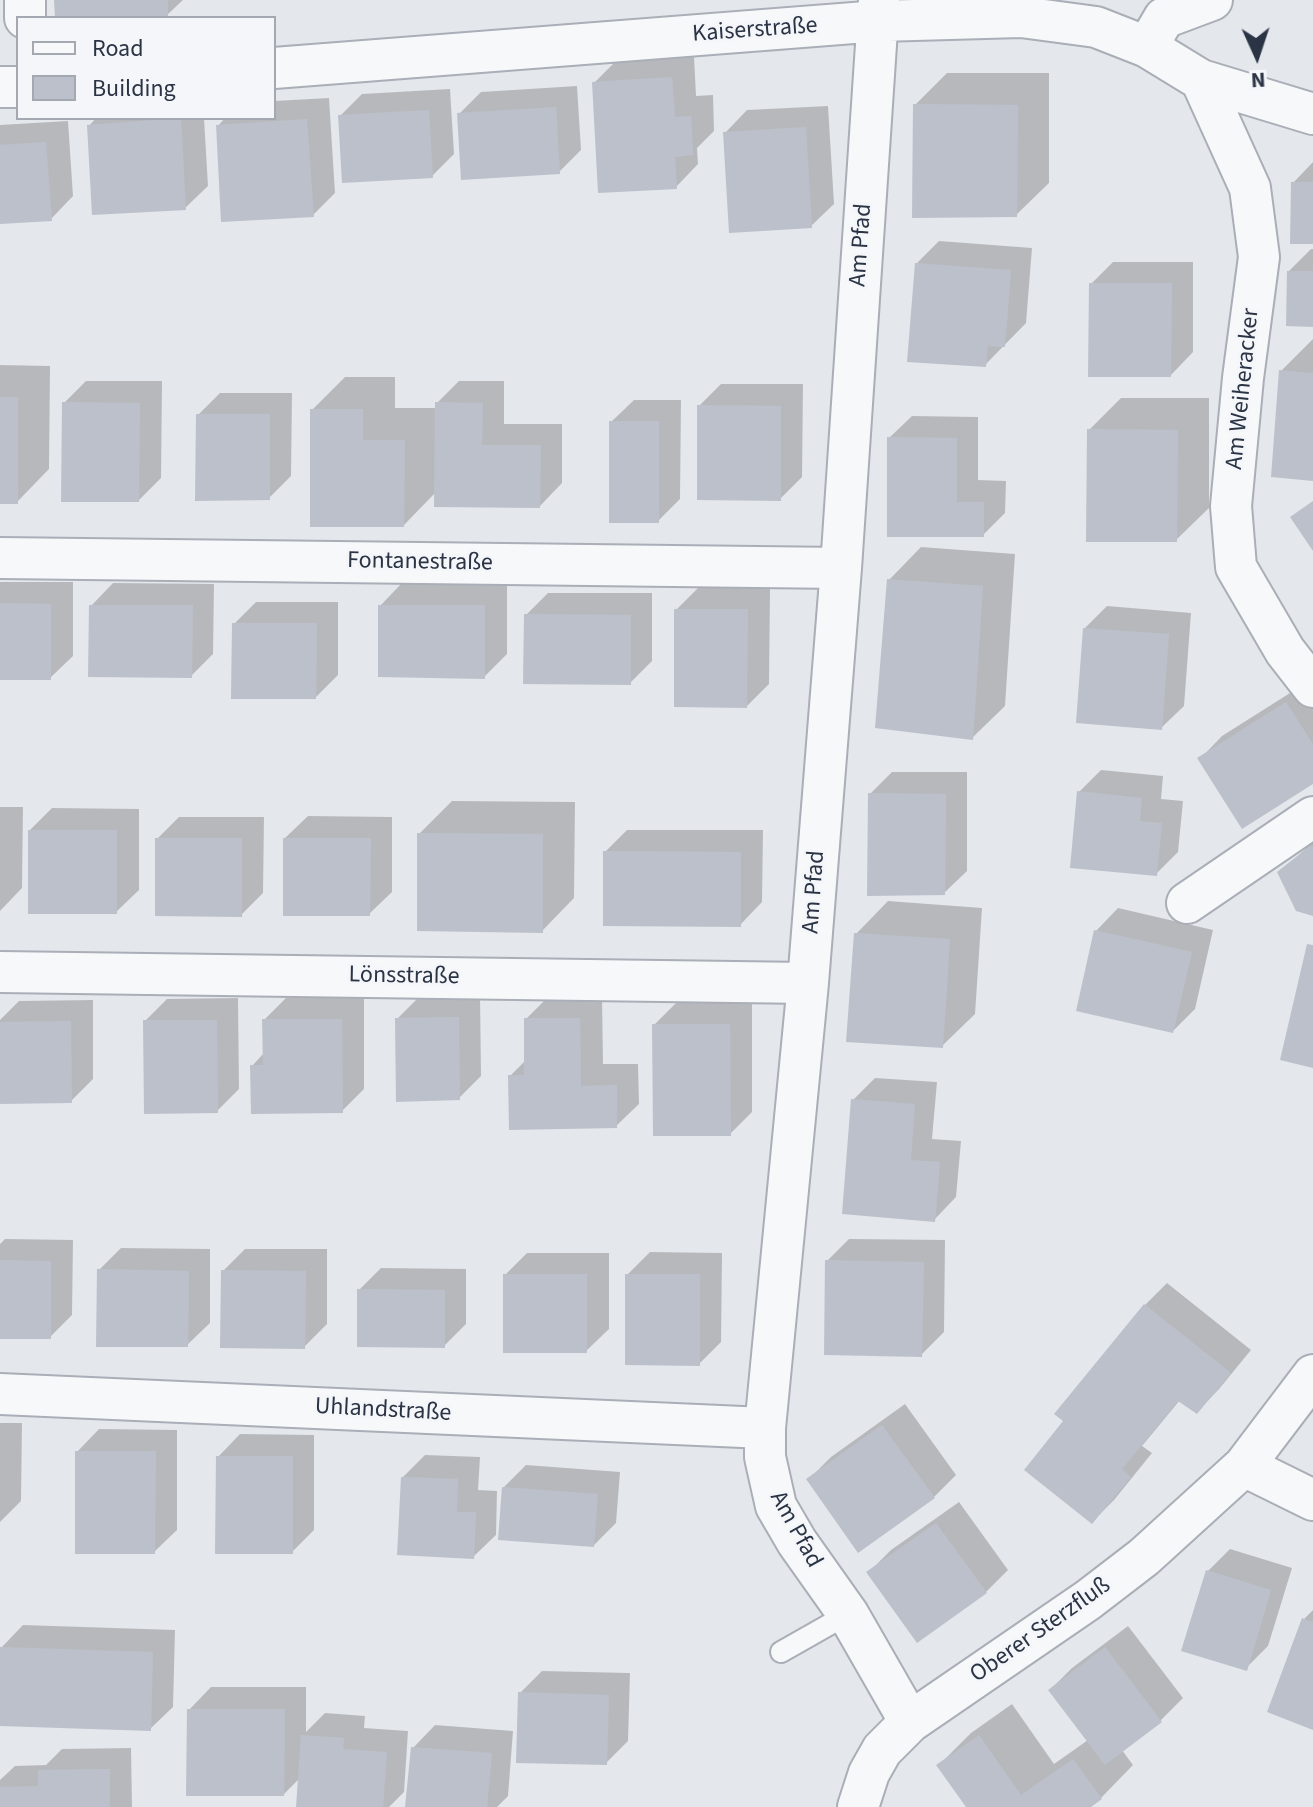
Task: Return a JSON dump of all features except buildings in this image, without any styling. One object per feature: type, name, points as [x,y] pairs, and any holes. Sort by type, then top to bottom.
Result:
[{"type":"street","points":[[1212,0],[1164,18],[1147,47],[1201,80],[1313,114]]},
{"type":"street","name":"Kaiserstraße","points":[[276,68],[879,11],[1021,17],[1096,27],[1147,47]]},
{"type":"street","name":"Am Pfad","points":[[879,11],[841,568],[808,983],[765,1428],[765,1457],[776,1506],[797,1542],[848,1614],[910,1722]]},
{"type":"street","name":"Am Weiheracker","points":[[1201,80],[1250,188],[1259,257],[1231,506],[1236,567],[1285,651],[1313,687]]},
{"type":"street","name":"Fontanestraße","points":[[0,558],[841,568]]},
{"type":"street","points":[[1187,903],[1313,817]]},
{"type":"street","name":"Lönsstraße","points":[[0,972],[808,983]]},
{"type":"street","name":"Oberer Sterzfluß","points":[[858,1807],[869,1773],[882,1750],[910,1722],[1122,1574],[1244,1466],[1313,1375]]},
{"type":"street","name":"Uhlandstraße","points":[[0,1394],[765,1428]]},
{"type":"street","points":[[1244,1466],[1313,1500]]},
{"type":"lane","points":[[781,1652],[848,1614]]}]
